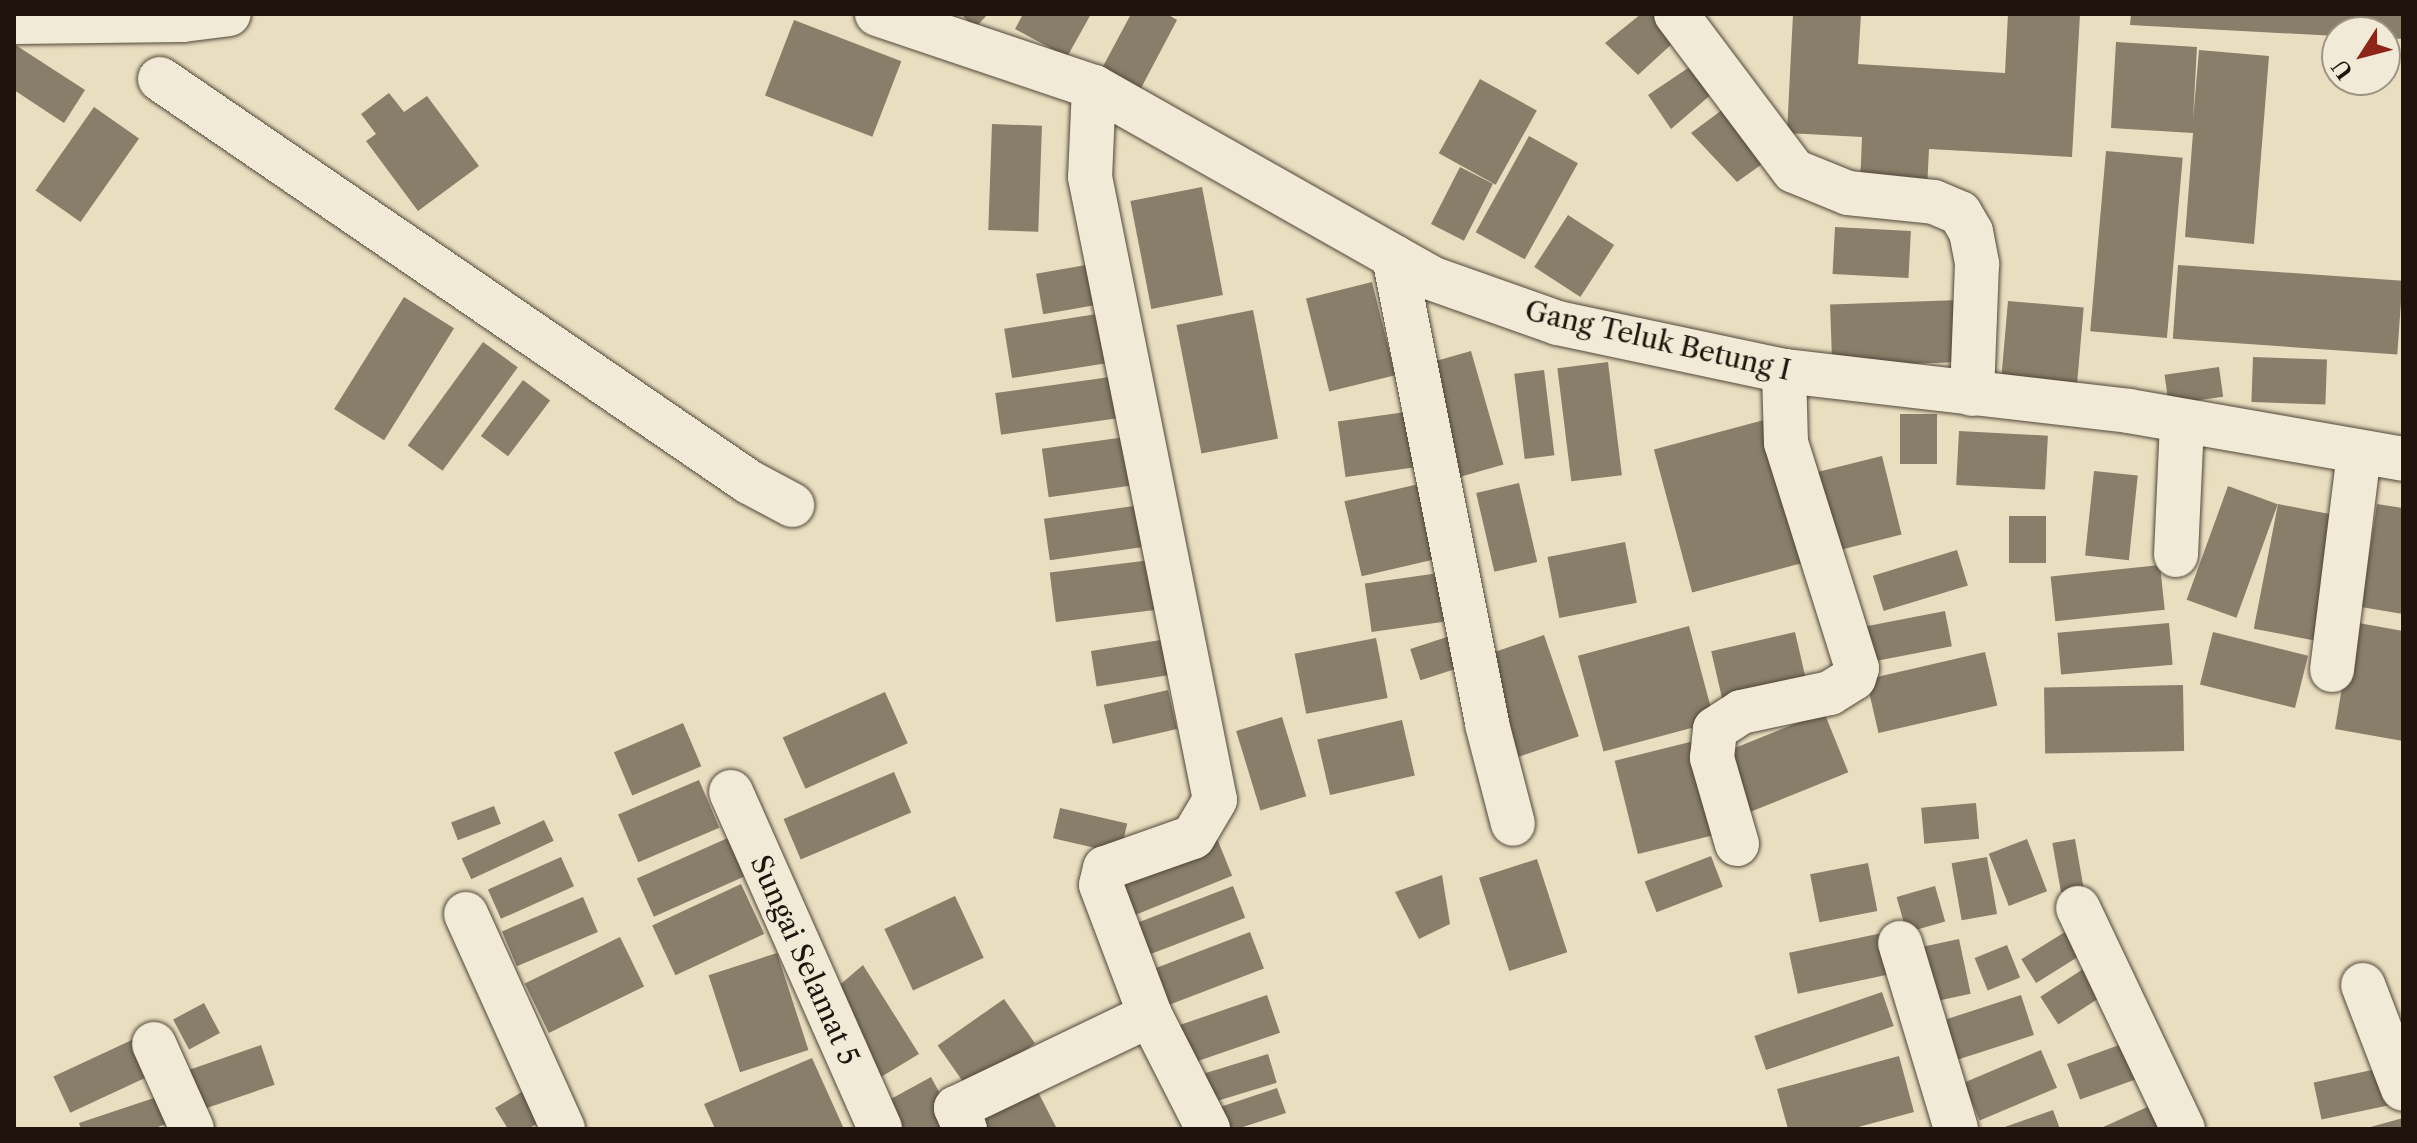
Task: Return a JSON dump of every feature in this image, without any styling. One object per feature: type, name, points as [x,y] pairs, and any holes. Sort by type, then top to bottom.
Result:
[{"type":"street","points":[[14,22],[183,20],[229,14]]},
{"type":"street","name":"Gang Teluk Betung I","points":[[877,14],[1094,87],[1431,278],[1558,323],[1784,371],[2182,421],[2403,459]]},
{"type":"street","points":[[1676,14],[1794,171],[1848,193],[1934,202],[1960,213],[1971,232],[1977,264],[1972,394]]},
{"type":"street","points":[[183,20],[151,90],[749,482],[792,505]]},
{"type":"street","points":[[1094,87],[1090,177],[1215,800],[1193,837],[1105,868],[1100,876],[1150,1015],[1208,1129]]},
{"type":"street","points":[[1394,257],[1487,724],[1513,824]]},
{"type":"street","points":[[1737,844],[1712,758],[1715,729],[1741,712],[1830,693],[1854,678],[1857,668],[1786,443],[1784,371]]},
{"type":"street","points":[[2176,555],[2182,421]]},
{"type":"street","points":[[2332,670],[2359,453]]},
{"type":"street","name":"Sungai Selamat 5","points":[[731,792],[880,1129]]},
{"type":"street","points":[[2078,908],[2183,1129]]},
{"type":"street","points":[[466,914],[563,1129]]},
{"type":"street","points":[[1900,943],[1956,1129]]},
{"type":"street","points":[[2363,985],[2403,1089]]},
{"type":"street","points":[[965,1129],[956,1108],[1150,1015]]},
{"type":"street","points":[[154,1044],[192,1129]]},
{"type":"building","points":[[961,14],[988,14],[975,28]]},
{"type":"building","points":[[1023,14],[1091,14],[1067,57],[1015,29]]},
{"type":"building","points":[[1131,14],[1167,14],[1177,20],[1139,92],[1100,72]]},
{"type":"building","points":[[1641,14],[1658,14],[1674,42],[1638,75],[1605,43]]},
{"type":"building","points":[[1793,14],[1861,14],[1858,64],[2005,73],[2008,14],[2080,14],[2072,157],[1929,149],[1927,190],[1860,186],[1862,137],[1787,133]]},
{"type":"building","points":[[2131,14],[2403,14],[2403,39],[2401,16],[2321,16],[2321,35],[2130,25]]},
{"type":"building","points":[[794,20],[901,61],[872,137],[765,96]]},
{"type":"building","points":[[2116,42],[2197,47],[2193,120],[2199,50],[2269,56],[2254,244],[2185,237],[2193,133],[2111,128]]},
{"type":"building","points":[[14,44],[85,90],[64,123],[14,90]]},
{"type":"building","points":[[1700,60],[1720,87],[1671,129],[1648,95]]},
{"type":"building","points":[[1480,79],[1537,111],[1496,185],[1439,153]]},
{"type":"building","points":[[389,93],[404,112],[427,96],[479,166],[418,211],[366,141],[376,134],[361,114]]},
{"type":"building","points":[[1730,104],[1772,157],[1737,182],[1691,133]]},
{"type":"building","points":[[94,107],[139,139],[81,222],[35,191]]},
{"type":"building","points":[[992,124],[1042,126],[1038,232],[988,230]]},
{"type":"building","points":[[1529,136],[1578,163],[1525,259],[1476,232]]},
{"type":"building","points":[[2106,151],[2183,158],[2167,338],[2090,331]]},
{"type":"building","points":[[1460,167],[1493,184],[1464,241],[1431,224]]},
{"type":"building","points":[[1202,187],[1223,295],[1151,309],[1130,201]]},
{"type":"building","points":[[1568,215],[1614,245],[1580,297],[1534,267]]},
{"type":"building","points":[[1835,227],[1911,231],[1908,278],[1833,274]]},
{"type":"building","points":[[1103,262],[1110,302],[1043,314],[1036,274]]},
{"type":"building","points":[[2178,265],[2402,281],[2397,355],[2173,339]]},
{"type":"building","points":[[1372,282],[1395,375],[1329,392],[1306,298]]},
{"type":"building","points":[[404,297],[454,328],[384,440],[334,409]]},
{"type":"building","points":[[1960,300],[1962,362],[1832,366],[1830,305]]},
{"type":"building","points":[[2008,301],[2084,308],[2076,392],[2001,386]]},
{"type":"building","points":[[1253,310],[1278,439],[1201,453],[1176,325]]},
{"type":"building","points":[[1103,313],[1111,362],[1012,378],[1004,329]]},
{"type":"building","points":[[483,342],[518,367],[443,471],[408,446]]},
{"type":"building","points":[[1471,351],[1504,464],[1454,479],[1421,365]]},
{"type":"building","points":[[2253,357],[2327,360],[2325,405],[2251,402]]},
{"type":"building","points":[[1608,362],[1622,475],[1571,481],[1557,368]]},
{"type":"building","points":[[2219,367],[2223,397],[2169,404],[2165,375]]},
{"type":"building","points":[[1544,370],[1554,455],[1525,459],[1514,374]]},
{"type":"building","points":[[1117,376],[1123,418],[1001,435],[995,393]]},
{"type":"building","points":[[523,380],[550,400],[508,456],[481,436]]},
{"type":"building","points":[[1413,411],[1421,466],[1346,477],[1338,422]]},
{"type":"building","points":[[1900,414],[1937,414],[1937,464],[1900,464]]},
{"type":"building","points":[[1764,420],[1802,563],[1692,592],[1654,450]]},
{"type":"building","points":[[1959,431],[2048,436],[2045,490],[1956,485]]},
{"type":"building","points":[[1132,436],[1139,485],[1049,497],[1042,449]]},
{"type":"building","points":[[1882,456],[1902,535],[1823,554],[1803,476]]},
{"type":"building","points":[[2094,471],[2138,476],[2129,560],[2085,556]]},
{"type":"building","points":[[1436,480],[1453,555],[1362,576],[1344,501]]},
{"type":"building","points":[[1519,483],[1537,562],[1494,572],[1476,493]]},
{"type":"building","points":[[2228,486],[2278,504],[2236,618],[2187,600]]},
{"type":"building","points":[[2278,504],[2348,518],[2323,642],[2254,629]]},
{"type":"building","points":[[2377,504],[2403,508],[2403,614],[2361,607]]},
{"type":"building","points":[[1141,505],[1147,547],[1050,560],[1044,519]]},
{"type":"building","points":[[2009,516],[2046,516],[2046,563],[2009,563]]},
{"type":"building","points":[[1625,542],[1637,603],[1559,618],[1547,557]]},
{"type":"building","points":[[1957,550],[1968,585],[1884,611],[1873,576]]},
{"type":"building","points":[[1151,560],[1157,610],[1056,622],[1050,572]]},
{"type":"building","points":[[2160,565],[2165,610],[2055,621],[2051,576]]},
{"type":"building","points":[[1446,572],[1453,621],[1372,632],[1365,583]]},
{"type":"building","points":[[1945,611],[1952,646],[1869,662],[1863,627]]},
{"type":"building","points":[[2353,622],[2403,631],[2403,741],[2335,729]]},
{"type":"building","points":[[2169,623],[2173,665],[2061,675],[2057,633]]},
{"type":"building","points":[[1689,626],[1715,722],[1604,751],[1578,656]]},
{"type":"building","points":[[1795,632],[1806,680],[1722,699],[1711,651]]},
{"type":"building","points":[[2213,632],[2308,656],[2295,708],[2200,684]]},
{"type":"building","points":[[1453,635],[1463,666],[1420,680],[1410,649]]},
{"type":"building","points":[[1544,635],[1579,736],[1510,760],[1475,659]]},
{"type":"building","points":[[1376,638],[1388,698],[1306,714],[1295,654]]},
{"type":"building","points":[[1167,639],[1173,675],[1097,687],[1091,651]]},
{"type":"building","points":[[1985,652],[1997,706],[1878,733],[1866,679]]},
{"type":"building","points":[[2183,685],[2184,751],[2045,753],[2044,687]]},
{"type":"building","points":[[1168,690],[1177,729],[1113,744],[1104,705]]},
{"type":"building","points":[[885,692],[908,743],[805,789],[783,738]]},
{"type":"building","points":[[1824,712],[1848,772],[1740,816],[1716,756]]},
{"type":"building","points":[[1282,717],[1306,796],[1260,810],[1236,731]]},
{"type":"building","points":[[1402,720],[1415,776],[1330,795],[1317,740]]},
{"type":"building","points":[[683,723],[701,766],[632,796],[614,752]]},
{"type":"building","points":[[1702,739],[1725,832],[1638,854],[1615,761]]},
{"type":"building","points":[[894,772],[911,813],[801,859],[784,819]]},
{"type":"building","points":[[699,780],[719,828],[638,862],[618,814]]},
{"type":"building","points":[[1976,803],[1979,839],[1924,844],[1921,808]]},
{"type":"building","points":[[494,806],[501,824],[458,840],[451,822]]},
{"type":"building","points":[[1060,808],[1127,824],[1120,854],[1053,838]]},
{"type":"building","points":[[544,820],[554,841],[471,879],[462,858]]},
{"type":"building","points":[[1216,836],[1232,876],[1121,921],[1105,881]]},
{"type":"building","points":[[730,837],[747,875],[654,917],[637,878]]},
{"type":"building","points":[[2027,839],[2047,891],[2009,906],[1989,854]]},
{"type":"building","points":[[2075,839],[2084,888],[2061,892],[2052,843]]},
{"type":"building","points":[[1711,856],[1723,887],[1657,912],[1645,881]]},
{"type":"building","points":[[561,857],[574,886],[501,919],[488,890]]},
{"type":"building","points":[[1987,857],[1997,914],[1962,920],[1952,863]]},
{"type":"building","points":[[1537,859],[1567,952],[1509,971],[1479,878]]},
{"type":"building","points":[[1868,863],[1877,911],[1819,922],[1810,874]]},
{"type":"building","points":[[1442,875],[1450,924],[1419,939],[1395,892]]},
{"type":"building","points":[[741,884],[764,934],[675,975],[652,925]]},
{"type":"building","points":[[1233,886],[1245,918],[1140,958],[1128,926]]},
{"type":"building","points":[[1935,886],[1945,922],[1907,933],[1897,897]]},
{"type":"building","points":[[955,896],[984,958],[913,991],[884,929]]},
{"type":"building","points":[[583,897],[598,932],[517,966],[502,931]]},
{"type":"building","points":[[2073,927],[2088,951],[2036,983],[2021,959]]},
{"type":"building","points":[[1250,932],[1264,968],[1164,1007],[1150,970]]},
{"type":"building","points":[[1882,933],[1891,974],[1798,994],[1789,953]]},
{"type":"building","points":[[620,937],[644,986],[549,1033],[525,983]]},
{"type":"building","points":[[1959,939],[1971,994],[1929,1003],[1917,948]]},
{"type":"building","points":[[2007,945],[2020,977],[1988,991],[1975,958]]},
{"type":"building","points":[[777,953],[809,1050],[740,1072],[709,975]]},
{"type":"building","points":[[2094,962],[2112,990],[2058,1025],[2040,997]]},
{"type":"building","points":[[863,965],[919,1054],[876,1080],[828,995]]},
{"type":"building","points":[[1882,992],[1894,1026],[1766,1070],[1754,1036]]},
{"type":"building","points":[[1267,995],[1280,1033],[1189,1064],[1176,1026]]},
{"type":"building","points":[[2021,995],[2034,1035],[1955,1061],[1942,1021]]},
{"type":"building","points":[[1004,999],[1035,1043],[969,1090],[938,1045]]},
{"type":"building","points":[[204,1003],[220,1033],[189,1049],[173,1019]]},
{"type":"building","points":[[134,1039],[151,1075],[70,1113],[53,1077]]},
{"type":"building","points":[[2130,1041],[2143,1077],[2080,1100],[2067,1064]]},
{"type":"building","points":[[261,1045],[275,1085],[201,1110],[187,1070]]},
{"type":"building","points":[[2041,1050],[2057,1088],[1980,1121],[1964,1083]]},
{"type":"building","points":[[1268,1054],[1277,1083],[1202,1105],[1193,1077]]},
{"type":"building","points":[[1899,1056],[1914,1112],[1851,1129],[1788,1129],[1777,1089]]},
{"type":"building","points":[[812,1058],[844,1129],[715,1129],[704,1104]]},
{"type":"building","points":[[2386,1067],[2394,1104],[2322,1120],[2314,1082]]},
{"type":"building","points":[[931,1077],[959,1129],[893,1129],[880,1105]]},
{"type":"building","points":[[1035,1086],[1057,1129],[981,1129],[975,1117]]},
{"type":"building","points":[[1277,1088],[1286,1113],[1237,1129],[1221,1129],[1214,1109]]},
{"type":"building","points":[[525,1090],[543,1120],[528,1129],[508,1129],[495,1108]]},
{"type":"building","points":[[160,1096],[169,1123],[152,1129],[81,1129],[79,1123]]},
{"type":"building","points":[[2156,1103],[2168,1129],[2099,1129]]},
{"type":"building","points":[[2053,1110],[2060,1129],[1999,1129]]},
{"type":"building","points":[[2403,1118],[2403,1129],[2367,1129],[2367,1128]]}]
